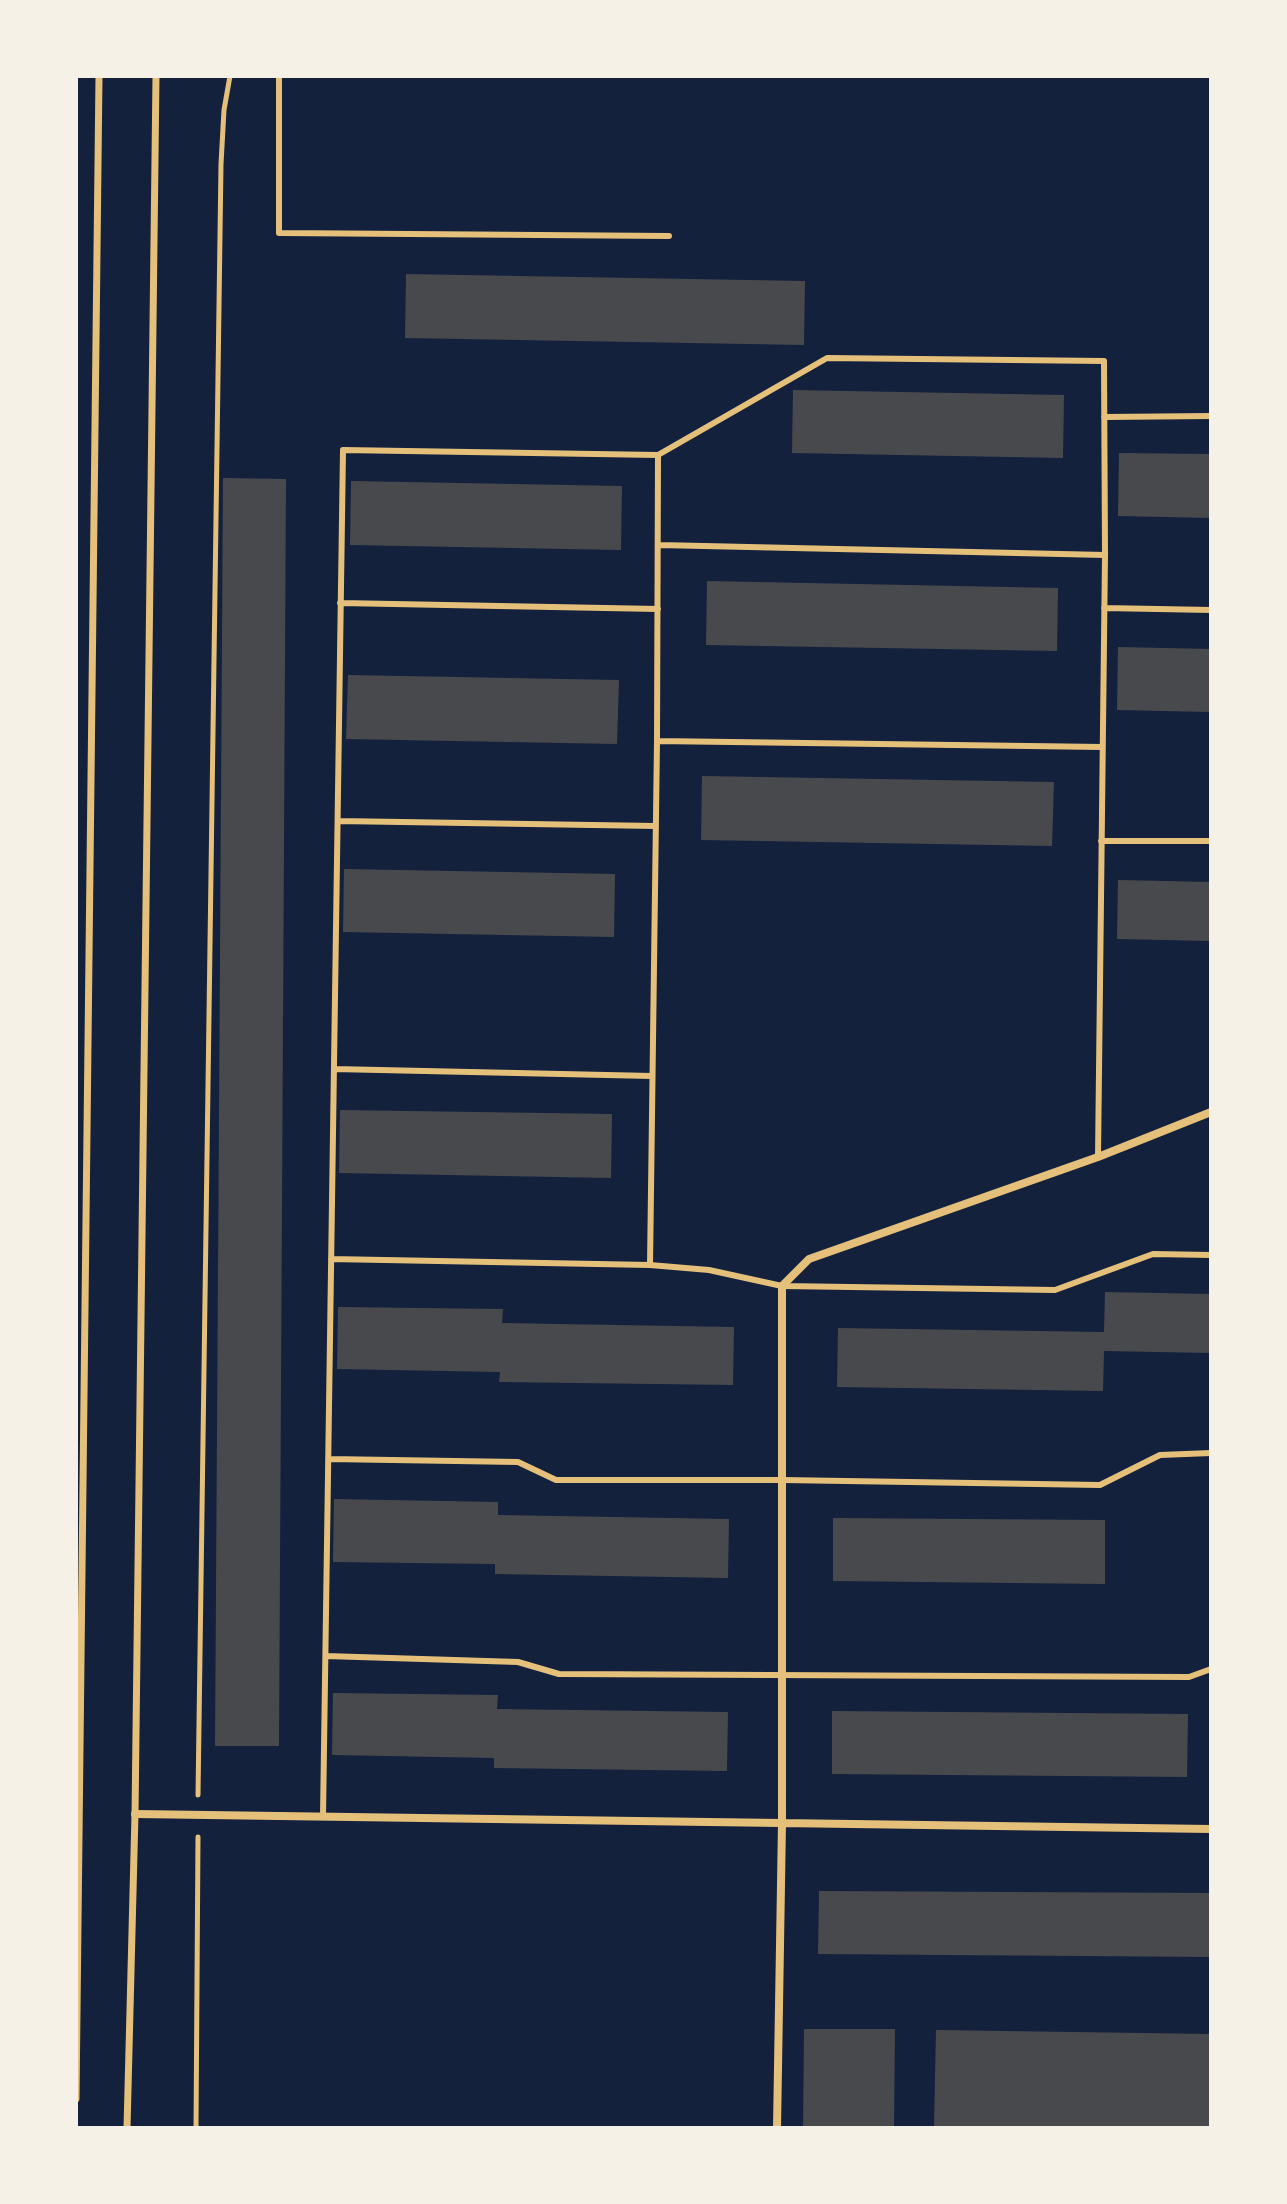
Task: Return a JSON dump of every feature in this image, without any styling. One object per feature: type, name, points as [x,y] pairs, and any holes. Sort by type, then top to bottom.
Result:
[{"type":"street","points":[[76,2099],[99,76]]},
{"type":"street","points":[[127,2128],[135,1814],[156,76]]},
{"type":"street","points":[[777,2128],[782,1823],[782,1286],[809,1259],[1098,1157],[1211,1112]]},
{"type":"street","points":[[135,1814],[1211,1829]]},
{"type":"lane","points":[[279,76],[279,233],[669,236]]},
{"type":"lane","points":[[323,1816],[343,450],[658,455],[827,358],[1104,361],[1105,555],[1098,1157]]},
{"type":"lane","points":[[1104,417],[1211,416]]},
{"type":"lane","points":[[650,1265],[658,455]]},
{"type":"lane","points":[[659,545],[1105,555]]},
{"type":"lane","points":[[340,603],[658,609]]},
{"type":"lane","points":[[1104,608],[1211,610]]},
{"type":"lane","points":[[657,741],[1102,747]]},
{"type":"lane","points":[[338,821],[656,826]]},
{"type":"lane","points":[[1101,841],[1211,841]]},
{"type":"lane","points":[[334,1069],[652,1076]]},
{"type":"lane","points":[[331,1259],[650,1265],[709,1270],[782,1286],[1055,1290],[1153,1254],[1211,1255]]},
{"type":"lane","points":[[329,1459],[518,1462],[556,1480],[1100,1485],[1160,1455],[1211,1453]]},
{"type":"lane","points":[[326,1656],[518,1662],[559,1674],[1189,1677],[1211,1669]]},
{"type":"path","points":[[196,2128],[221,179],[224,110],[230,76]]},
{"type":"building","points":[[406,274],[805,281],[804,345],[405,338]]},
{"type":"building","points":[[793,390],[1064,395],[1063,458],[792,453]]},
{"type":"building","points":[[1119,453],[1211,454],[1211,518],[1118,516]]},
{"type":"building","points":[[223,478],[286,479],[279,1746],[215,1746]]},
{"type":"building","points":[[351,481],[622,486],[621,550],[350,545]]},
{"type":"building","points":[[707,581],[1058,588],[1057,651],[706,645]]},
{"type":"building","points":[[1118,647],[1211,649],[1211,712],[1117,710]]},
{"type":"building","points":[[348,675],[619,680],[617,744],[346,739]]},
{"type":"building","points":[[702,776],[1054,782],[1052,846],[701,840]]},
{"type":"building","points":[[344,869],[615,874],[614,937],[343,932]]},
{"type":"building","points":[[1118,880],[1211,882],[1211,941],[1117,939]]},
{"type":"building","points":[[340,1110],[612,1114],[611,1178],[339,1173]]},
{"type":"building","points":[[1105,1292],[1211,1294],[1211,1353],[1104,1351],[1103,1391],[837,1387],[838,1328],[1104,1332]]},
{"type":"building","points":[[338,1307],[503,1309],[502,1323],[734,1327],[733,1385],[499,1382],[500,1372],[337,1369]]},
{"type":"building","points":[[334,1499],[498,1502],[498,1515],[729,1519],[728,1578],[495,1574],[495,1564],[333,1562]]},
{"type":"building","points":[[833,1518],[1105,1520],[1105,1584],[833,1581]]},
{"type":"building","points":[[333,1693],[498,1695],[497,1709],[728,1712],[727,1771],[494,1768],[494,1758],[332,1755]]},
{"type":"building","points":[[832,1711],[1188,1714],[1187,1777],[832,1774]]},
{"type":"building","points":[[819,1891],[1211,1893],[1211,1957],[818,1954]]},
{"type":"building","points":[[804,2029],[895,2029],[894,2128],[803,2128]]},
{"type":"building","points":[[936,2030],[1211,2034],[1211,2128],[934,2128]]}]
